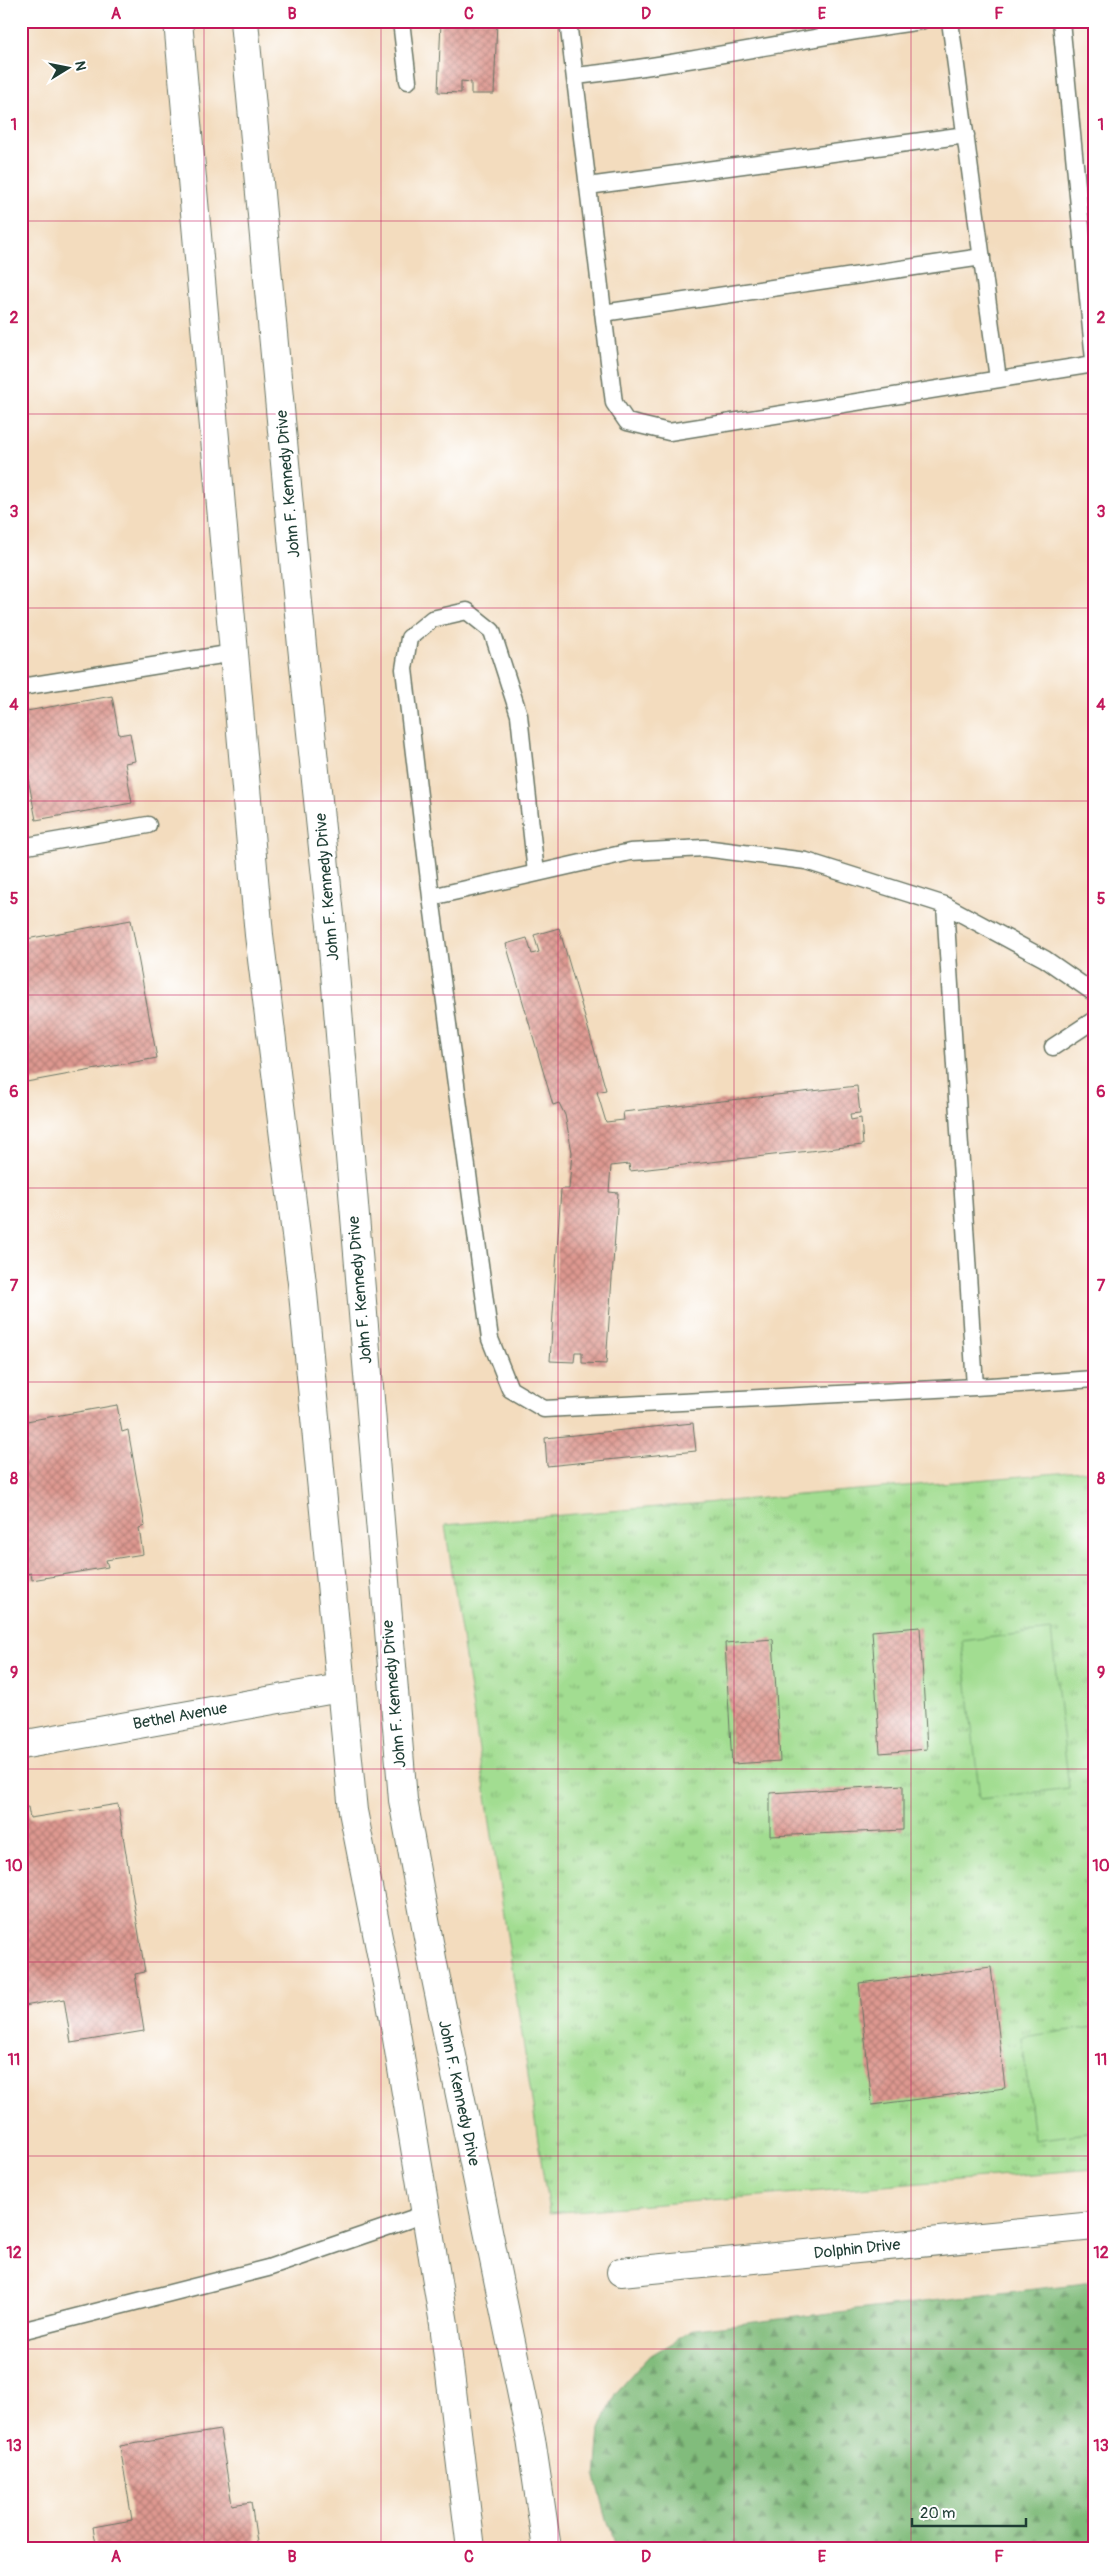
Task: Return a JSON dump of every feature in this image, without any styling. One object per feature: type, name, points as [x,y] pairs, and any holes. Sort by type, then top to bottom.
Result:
[{"type":"main road","points":[[178,21],[259,934],[302,1283],[353,1811],[393,2014],[444,2324],[471,2549]]},
{"type":"main road","name":"John F. Kennedy Drive","points":[[244,21],[302,646],[331,925],[403,1800],[433,1964],[532,2439],[547,2549]]},
{"type":"main road","name":"Bethel Avenue","points":[[21,1745],[340,1688]]},
{"type":"main road","name":"Dolphin Drive","points":[[621,2272],[1094,2226]]},
{"type":"lane","points":[[401,21],[408,81]]},
{"type":"lane","points":[[568,21],[614,403],[627,422],[669,432],[1094,362],[1061,21]]},
{"type":"lane","points":[[576,76],[639,69],[841,27],[921,21]]},
{"type":"lane","points":[[950,21],[998,379]]},
{"type":"lane","points":[[588,186],[966,135]]},
{"type":"lane","points":[[603,313],[982,257]]},
{"type":"lane","points":[[536,873],[519,715],[492,631],[467,612],[432,619],[409,638],[404,669],[430,897],[490,1339],[510,1390],[544,1409],[975,1387],[1094,1378]]},
{"type":"lane","points":[[21,687],[234,653]]},
{"type":"lane","points":[[21,847],[148,825]]},
{"type":"lane","points":[[430,897],[630,852],[704,848],[806,861],[945,905],[1045,959],[1094,993]]},
{"type":"lane","points":[[945,905],[975,1387]]},
{"type":"lane","points":[[1052,1047],[1094,1020]]},
{"type":"lane","points":[[21,2331],[268,2268],[426,2214]]},
{"type":"green space","points":[[1094,1470],[1094,2169],[549,2213],[445,1525]]},
{"type":"green space","points":[[1051,1630],[1069,1788],[980,1799],[962,1641]]},
{"type":"green space","points":[[1094,2027],[1094,2132],[1034,2140],[1022,2037]]},
{"type":"green space","points":[[1094,2282],[1094,2549],[615,2549],[596,2478],[600,2429],[615,2394],[648,2357],[695,2329]]},
{"type":"building","points":[[441,21],[497,21],[494,94],[471,94],[471,82],[461,81],[461,93],[438,92]]},
{"type":"building","points":[[112,696],[119,735],[130,733],[135,761],[125,763],[132,803],[36,820],[21,741],[21,712]]},
{"type":"building","points":[[131,920],[157,1058],[21,1083],[21,940]]},
{"type":"building","points":[[559,928],[606,1090],[597,1092],[606,1122],[624,1120],[623,1112],[857,1086],[860,1113],[850,1114],[851,1120],[861,1118],[863,1145],[630,1171],[629,1164],[611,1166],[609,1192],[618,1193],[606,1364],[582,1363],[582,1352],[575,1352],[574,1362],[550,1361],[561,1189],[569,1189],[572,1152],[565,1115],[559,1103],[553,1105],[506,944],[527,938],[532,954],[539,952],[534,935]]},
{"type":"building","points":[[117,1405],[122,1432],[128,1430],[145,1526],[139,1528],[143,1554],[106,1560],[108,1567],[32,1580],[31,1573],[21,1575],[21,1422]]},
{"type":"building","points":[[693,1423],[696,1451],[547,1466],[545,1438]]},
{"type":"building","points":[[920,1627],[927,1749],[880,1753],[872,1631]]},
{"type":"building","points":[[773,1639],[780,1761],[732,1764],[725,1643]]},
{"type":"building","points":[[903,1785],[903,1830],[770,1836],[770,1793]]},
{"type":"building","points":[[118,1804],[145,1972],[135,1974],[144,2031],[71,2043],[64,1999],[24,2006],[21,1992],[21,1808],[28,1807],[30,1818]]},
{"type":"building","points":[[991,1967],[1005,2088],[872,2105],[859,1983]]},
{"type":"building","points":[[220,2430],[232,2505],[251,2502],[258,2549],[97,2549],[93,2527],[132,2520],[120,2446]]}]
